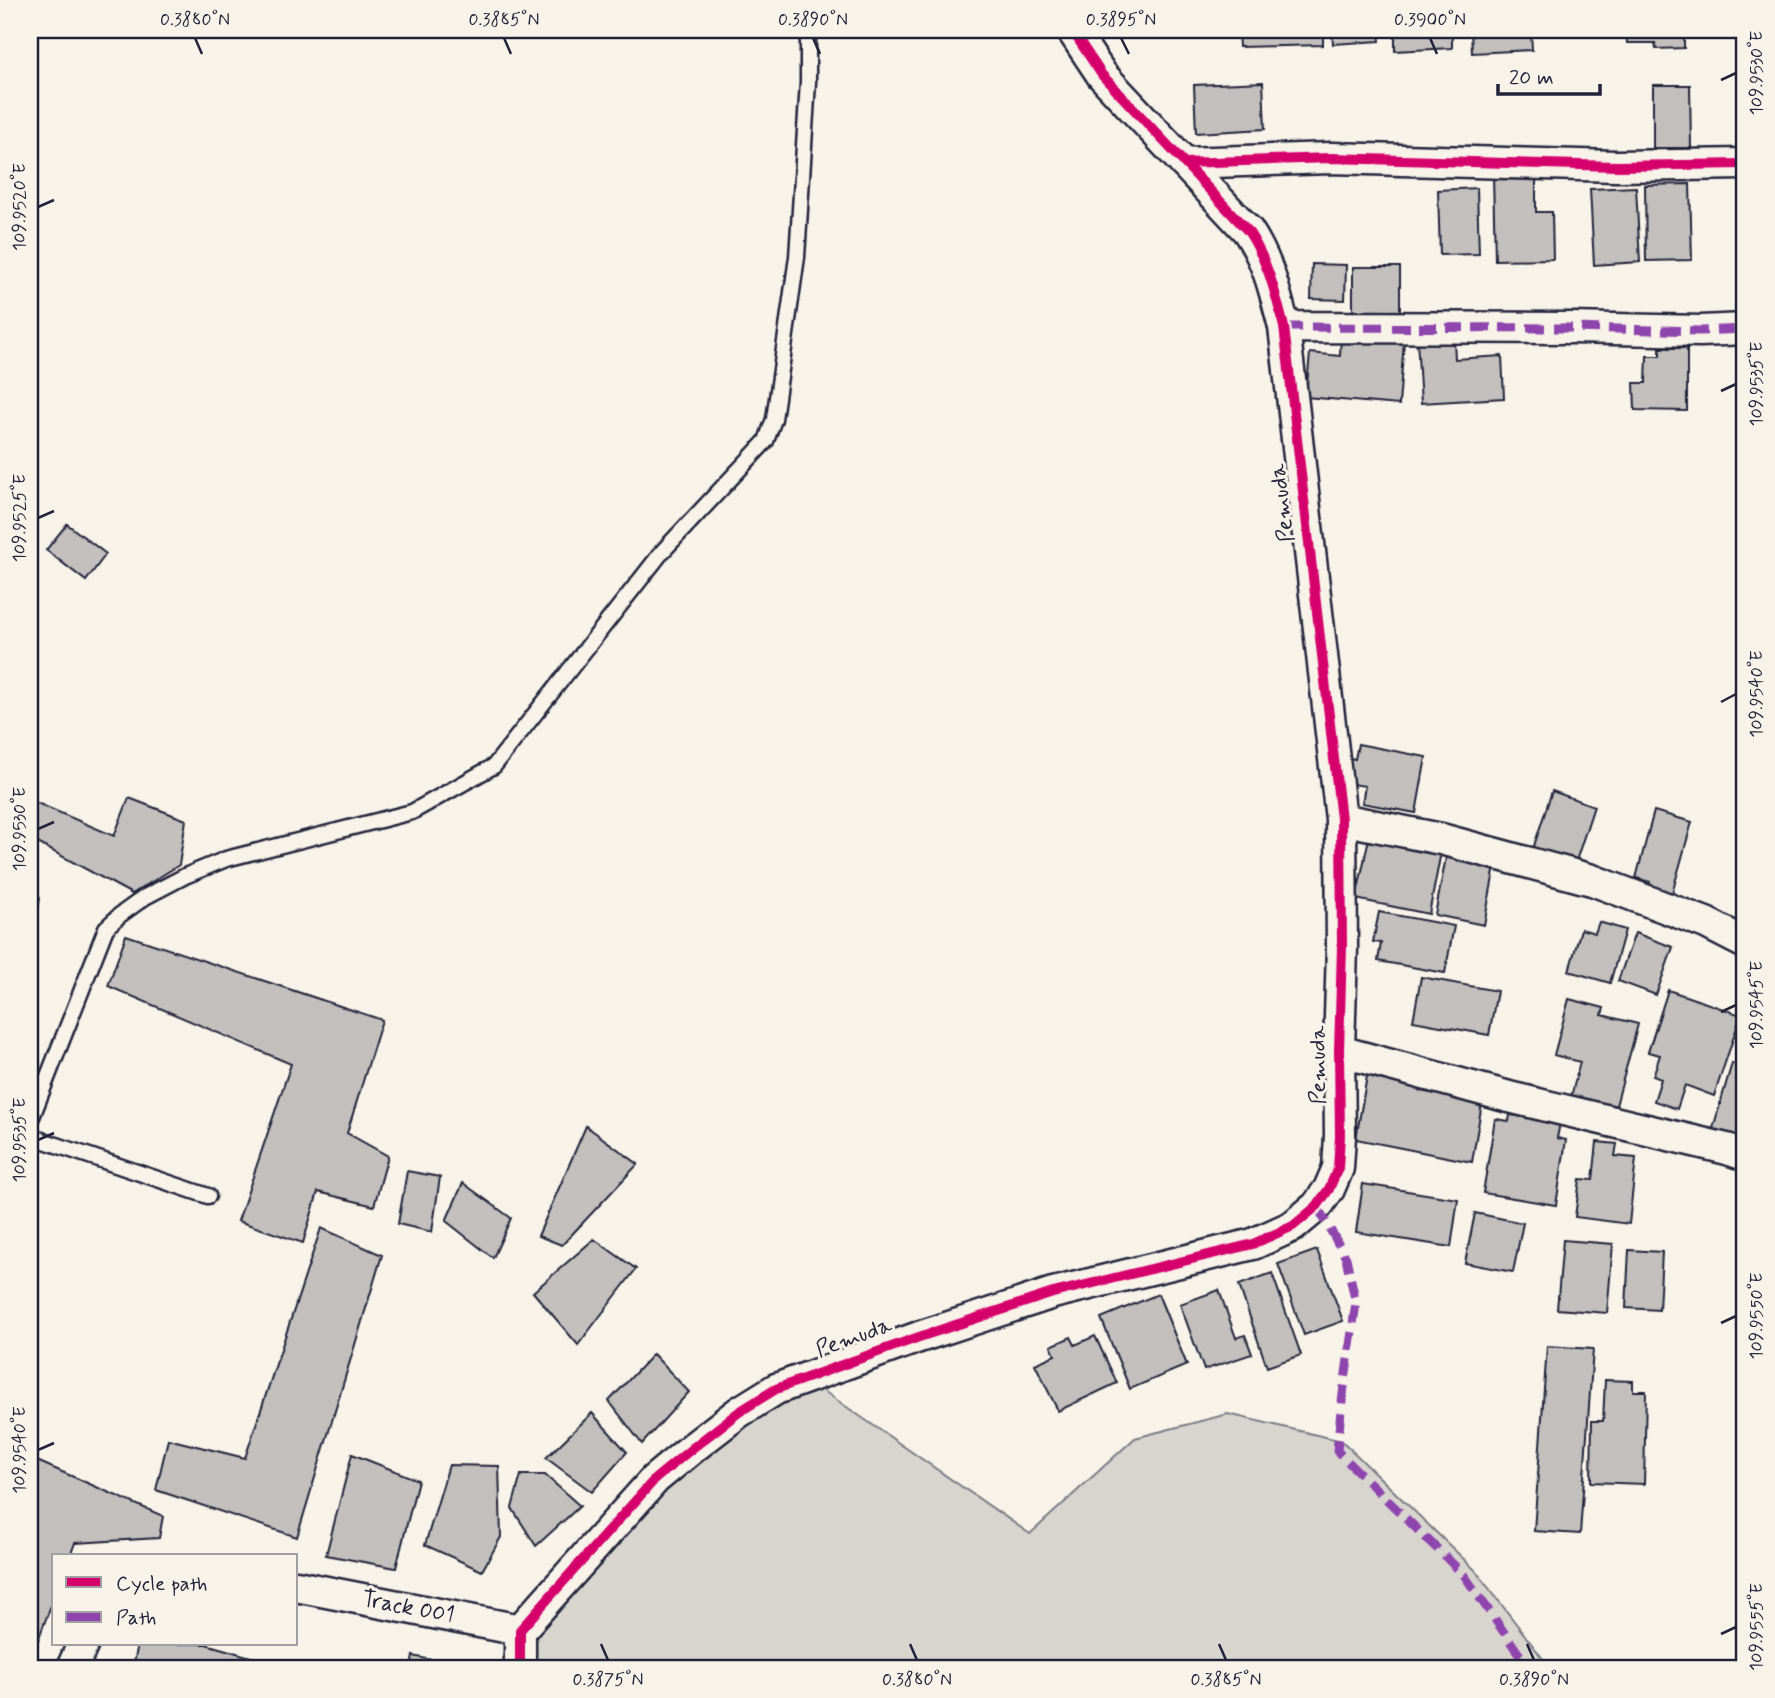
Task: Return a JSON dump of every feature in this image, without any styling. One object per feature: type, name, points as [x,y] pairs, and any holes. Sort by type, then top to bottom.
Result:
[{"type":"street","name":"Pemuda","points":[[520,1630],[655,1479],[730,1419],[776,1389],[919,1337],[1053,1293],[1253,1244],[1293,1226],[1317,1206],[1329,1189],[1338,1168],[1341,820],[1284,327],[1271,278],[1260,249],[1248,231],[1102,75],[1072,30]]},
{"type":"street","points":[[1091,30],[1091,60]]},
{"type":"street","points":[[1184,163],[1331,158],[1616,166],[1745,164]]},
{"type":"street","points":[[1284,327],[1546,327],[1701,331],[1745,329]]},
{"type":"street","points":[[1341,820],[1441,839],[1592,880],[1706,923],[1745,943]]},
{"type":"street","points":[[1339,1051],[1509,1097],[1745,1155]]},
{"type":"street","name":"Track 001","points":[[298,1586],[520,1630]]},
{"type":"street","points":[[520,1630],[520,1668]]},
{"type":"street","points":[[72,1668],[82,1646]]},
{"type":"lane","points":[[30,1122],[106,928],[120,915],[145,897],[226,859],[412,812],[494,766],[662,552],[766,440],[775,419],[797,257],[808,82],[808,39]]},
{"type":"lane","points":[[30,1136],[208,1196]]},
{"type":"shaded area","points":[[815,1385],[1030,1534],[1135,1438],[1228,1414],[1342,1441],[1475,1570],[1550,1668],[528,1668],[528,1630],[678,1467]]},
{"type":"building","points":[[1238,30],[1323,30],[1323,45],[1239,47]]},
{"type":"building","points":[[1332,30],[1379,30],[1380,41],[1333,44]]},
{"type":"building","points":[[1395,30],[1452,30],[1452,48],[1395,51]]},
{"type":"building","points":[[1471,30],[1531,30],[1532,50],[1472,53]]},
{"type":"building","points":[[1626,30],[1684,30],[1684,48],[1656,49],[1655,43],[1627,43]]},
{"type":"building","points":[[1263,82],[1265,129],[1196,133],[1194,85]]},
{"type":"building","points":[[1653,85],[1690,85],[1691,148],[1653,148]]},
{"type":"building","points":[[1493,175],[1536,175],[1536,212],[1552,212],[1553,259],[1495,260]]},
{"type":"building","points":[[1690,184],[1692,260],[1646,261],[1645,185]]},
{"type":"building","points":[[1636,187],[1640,262],[1594,265],[1590,189]]},
{"type":"building","points":[[1477,188],[1479,254],[1440,255],[1438,190]]},
{"type":"building","points":[[1312,264],[1346,265],[1345,300],[1311,299]]},
{"type":"building","points":[[1353,267],[1400,267],[1400,312],[1353,312]]},
{"type":"building","points":[[1341,335],[1404,341],[1399,405],[1306,397],[1310,353],[1340,356]]},
{"type":"building","points":[[1454,338],[1455,359],[1502,356],[1504,398],[1421,403],[1417,340]]},
{"type":"building","points":[[1660,348],[1687,348],[1687,411],[1635,410],[1634,383],[1646,383],[1647,356],[1660,356]]},
{"type":"building","points":[[67,524],[106,554],[86,581],[46,550]]},
{"type":"building","points":[[1358,744],[1426,757],[1416,813],[1362,803],[1365,786],[1341,782],[1345,757],[1355,759]]},
{"type":"building","points":[[1552,791],[1594,806],[1575,864],[1533,849]]},
{"type":"building","points":[[129,798],[186,820],[179,865],[132,894],[30,839],[30,800],[114,836]]},
{"type":"building","points":[[1654,811],[1692,822],[1671,897],[1648,890],[1650,882],[1636,878]]},
{"type":"building","points":[[1369,838],[1441,852],[1429,914],[1356,899]]},
{"type":"building","points":[[1447,852],[1496,861],[1484,925],[1435,915]]},
{"type":"building","points":[[30,891],[40,898],[30,954]]},
{"type":"building","points":[[1379,912],[1454,926],[1445,973],[1378,961],[1381,943],[1373,942]]},
{"type":"building","points":[[1599,922],[1625,930],[1610,983],[1569,971],[1581,929],[1595,933]]},
{"type":"building","points":[[1635,933],[1673,947],[1656,995],[1618,981]]},
{"type":"building","points":[[126,935],[382,1020],[347,1133],[388,1156],[374,1206],[318,1192],[303,1243],[238,1221],[291,1064],[108,986]]},
{"type":"building","points":[[1421,977],[1497,991],[1489,1035],[1413,1021]]},
{"type":"building","points":[[1668,990],[1741,1015],[1714,1096],[1685,1085],[1677,1109],[1654,1101],[1661,1079],[1653,1076],[1660,1055],[1648,1052]]},
{"type":"building","points":[[1569,999],[1604,1008],[1602,1015],[1638,1024],[1614,1113],[1570,1101],[1580,1062],[1554,1055]]},
{"type":"building","points":[[1732,1063],[1745,1067],[1745,1141],[1712,1132]]},
{"type":"building","points":[[1368,1070],[1422,1081],[1420,1091],[1482,1103],[1472,1162],[1356,1139]]},
{"type":"building","points":[[1510,1115],[1560,1123],[1557,1138],[1566,1140],[1556,1205],[1483,1193],[1495,1119],[1509,1121]]},
{"type":"building","points":[[586,1126],[638,1164],[562,1245],[538,1236]]},
{"type":"building","points":[[1597,1142],[1617,1144],[1615,1156],[1636,1158],[1629,1224],[1575,1217],[1580,1179],[1593,1180]]},
{"type":"building","points":[[407,1171],[440,1177],[432,1232],[398,1224]]},
{"type":"building","points":[[463,1183],[511,1218],[493,1258],[446,1221]]},
{"type":"building","points":[[1363,1184],[1458,1199],[1451,1247],[1356,1232]]},
{"type":"building","points":[[1475,1213],[1523,1223],[1513,1272],[1465,1263]]},
{"type":"building","points":[[321,1228],[382,1255],[297,1537],[156,1490],[168,1439],[245,1458]]},
{"type":"building","points":[[594,1239],[636,1269],[578,1345],[533,1292]]},
{"type":"building","points":[[1563,1240],[1613,1244],[1607,1313],[1557,1309]]},
{"type":"building","points":[[1317,1250],[1343,1321],[1304,1335],[1278,1264]]},
{"type":"building","points":[[1629,1250],[1662,1252],[1659,1310],[1626,1308]]},
{"type":"building","points":[[1272,1273],[1301,1355],[1267,1367],[1239,1285]]},
{"type":"building","points":[[1219,1290],[1236,1338],[1245,1335],[1252,1354],[1204,1370],[1180,1304]]},
{"type":"building","points":[[1158,1294],[1187,1365],[1130,1389],[1101,1318]]},
{"type":"building","points":[[1095,1336],[1117,1383],[1058,1411],[1035,1364],[1055,1355],[1051,1346],[1071,1337],[1075,1345]]},
{"type":"building","points":[[1547,1346],[1593,1349],[1580,1534],[1534,1531]]},
{"type":"building","points":[[653,1354],[689,1392],[642,1444],[609,1401]]},
{"type":"building","points":[[1605,1380],[1633,1381],[1633,1391],[1646,1391],[1644,1484],[1591,1482],[1592,1421],[1603,1421]]},
{"type":"building","points":[[592,1413],[627,1452],[592,1492],[546,1458]]},
{"type":"building","points":[[352,1454],[418,1480],[396,1568],[326,1555]]},
{"type":"building","points":[[30,1458],[163,1516],[159,1538],[75,1543],[71,1554],[52,1554],[52,1602],[30,1662]]},
{"type":"building","points":[[449,1465],[499,1466],[501,1537],[482,1571],[425,1545]]},
{"type":"building","points":[[521,1475],[545,1475],[580,1506],[536,1546],[512,1508]]},
{"type":"building","points":[[138,1646],[213,1646],[278,1665],[277,1668],[133,1668]]},
{"type":"building","points":[[413,1656],[468,1668],[411,1668]]},
{"type":"marked path","points":[[1284,327],[1701,331],[1745,329]]},
{"type":"marked path","points":[[1317,1206],[1346,1258],[1356,1303],[1337,1451],[1464,1575],[1519,1654],[1536,1668]]},
{"type":"cycle path","points":[[520,1668],[520,1630],[655,1479],[739,1412],[776,1389],[919,1337],[1053,1293],[1253,1244],[1293,1226],[1317,1206],[1329,1189],[1338,1168],[1342,947],[1341,819],[1284,327],[1266,265],[1248,231],[1102,75],[1072,30]]},
{"type":"cycle path","points":[[1184,163],[1331,158],[1616,166],[1745,164]]}]
